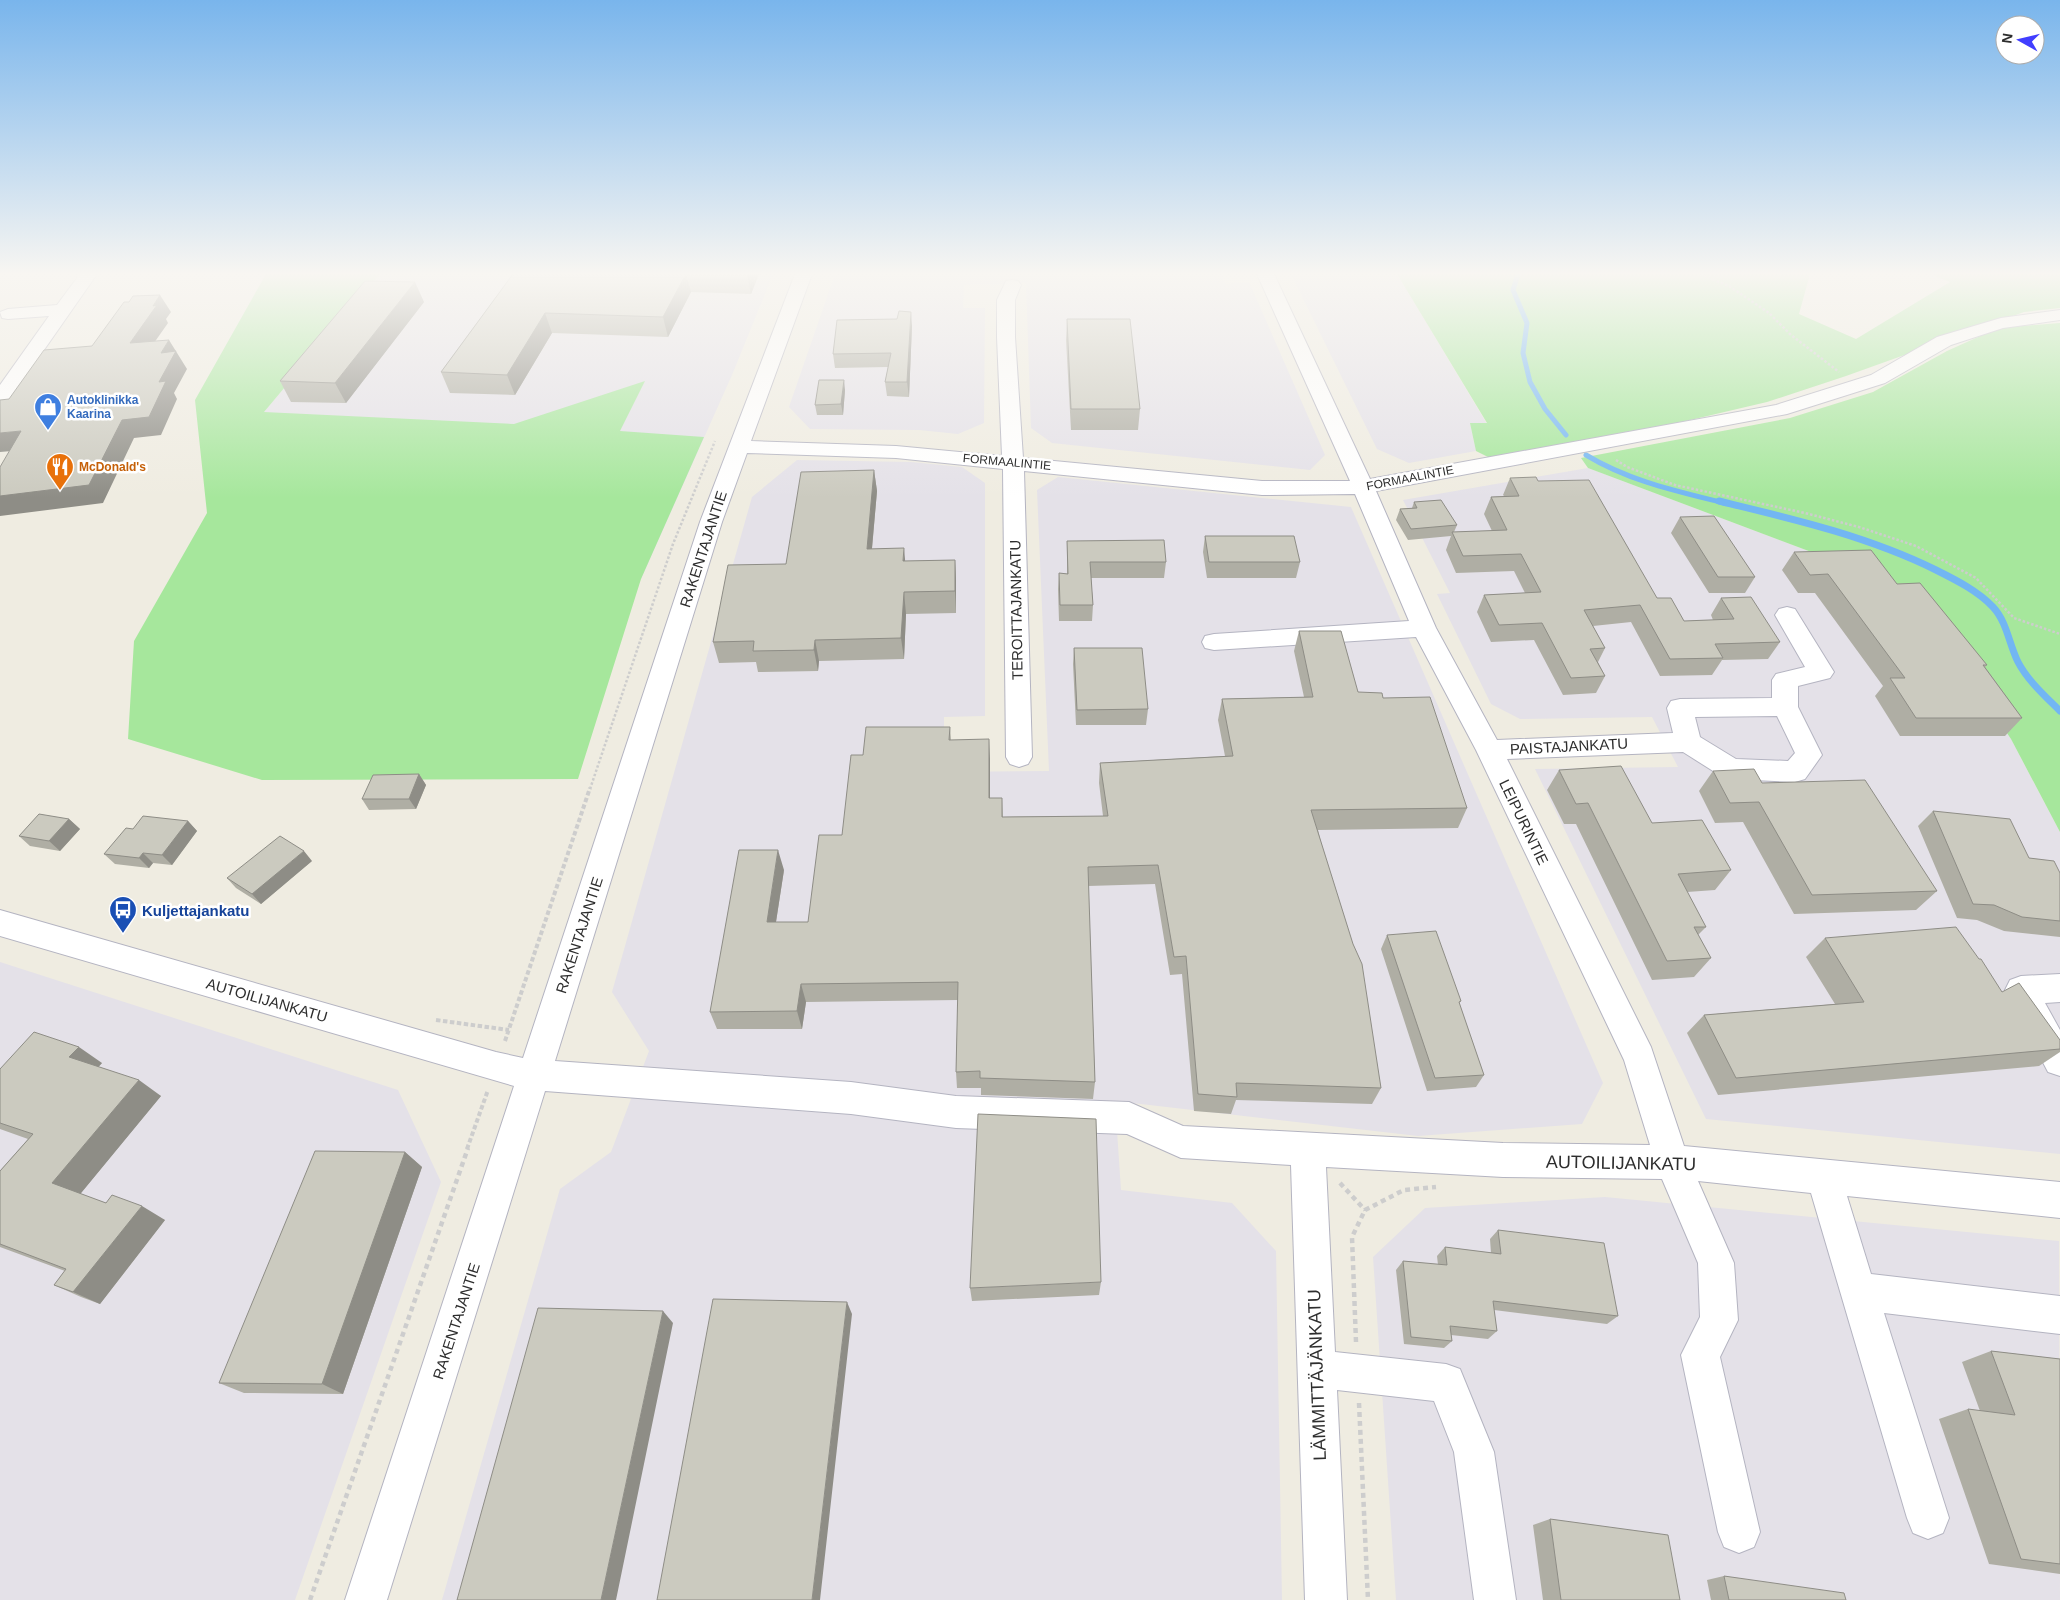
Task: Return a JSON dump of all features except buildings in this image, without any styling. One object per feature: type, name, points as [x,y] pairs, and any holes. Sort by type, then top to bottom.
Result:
[{"type":"street","points":[[0,400],[35,349]]},
{"type":"street","name":"RAKENTAJANTIE","points":[[366,1600],[710,522],[728,441],[769,349]]},
{"type":"street","name":"TEROITTAJANKATU","points":[[1007,349],[1013,462],[1019,757]]},
{"type":"street","name":"LEIPURINTIE","points":[[1299,349],[1363,487],[1424,628],[1489,750],[1640,1058],[1672,1162],[1716,1262],[1720,1320],[1700,1355],[1739,1532]]},
{"type":"street","name":"FORMAALINTIE","points":[[728,441],[1013,462],[1262,488],[1314,489],[1363,487],[1780,410],[1878,379],[1931,349]]},
{"type":"street","points":[[1785,707],[1680,708],[1688,742],[1731,769],[1795,772],[1809,755],[1785,707],[1785,680],[1821,672],[1787,615]]},
{"type":"street","points":[[1214,642],[1424,628]]},
{"type":"street","name":"PAISTAJANKATU","points":[[1489,750],[1688,742]]},
{"type":"street","name":"AUTOILIJANKATU","points":[[0,922],[496,1067],[534,1075],[851,1098],[956,1112],[1129,1118],[1181,1142],[1503,1160],[1672,1162],[2060,1200]]},
{"type":"street","points":[[2060,988],[2021,990],[2060,1061]]},
{"type":"street","name":"LÄMMITTÄJÄNKATU","points":[[1308,1150],[1326,1600]]},
{"type":"street","points":[[1823,1176],[1928,1518]]},
{"type":"street","points":[[1858,1291],[2060,1315]]},
{"type":"street","points":[[1317,1369],[1446,1383],[1474,1452],[1495,1600]]},
{"type":"path","points":[[1808,349],[1856,386]]},
{"type":"path","points":[[310,1600],[496,1067],[673,544],[728,441]]},
{"type":"path","points":[[1592,444],[1627,467],[1675,485],[1832,520],[1916,546],[1976,578],[2014,618],[2060,634]]},
{"type":"shaded area","points":[[317,349],[743,349],[641,579],[264,412]]},
{"type":"shaded area","points":[[809,349],[985,349],[984,423],[958,434],[919,430],[810,429],[789,407]]},
{"type":"shaded area","points":[[1028,349],[1278,349],[1325,455],[1310,470],[1052,443],[1031,428]]},
{"type":"shaded area","points":[[1328,349],[1442,349],[1487,424],[1470,423],[1476,451],[1409,463],[1377,449]]},
{"type":"shaded area","points":[[797,460],[911,462],[962,467],[985,483],[985,716],[944,717],[944,772],[1049,771],[1037,490],[1058,477],[1351,507],[1603,1083],[1582,1124],[1418,1136],[1115,1101],[1121,1190],[1232,1203],[1276,1251],[1282,1600],[442,1600],[560,1189],[611,1152],[649,1051],[612,992],[752,497]]},
{"type":"shaded area","points":[[1588,468],[1910,589],[1916,596],[2011,739],[2060,832],[2060,1154],[1706,1119],[1535,769],[1678,767],[1652,717],[1520,719],[1491,704],[1437,594],[1450,593],[1403,500]]},
{"type":"shaded area","points":[[0,962],[398,1090],[441,1182],[295,1600],[0,1600]]},
{"type":"shaded area","points":[[1605,1197],[2059,1241],[2060,1600],[1396,1600],[1373,1257],[1425,1208]]},
{"type":"green space","points":[[224,349],[317,349],[264,412],[514,424],[645,381],[620,431],[704,437],[641,579],[578,779],[262,780],[128,739],[134,641],[207,513],[195,400]]},
{"type":"green space","points":[[1442,349],[1922,349],[1767,402],[1567,449],[1496,461],[1476,451],[1470,423],[1487,423]]},
{"type":"green space","points":[[1952,349],[2060,349],[2060,832],[2011,739],[1910,589],[1588,468],[1581,458],[1790,418],[1873,392]]},
{"type":"waterway","points":[[1524,349],[1530,382],[1545,409],[1566,435]]},
{"type":"waterway","points":[[1586,455],[1619,472],[1636,478],[1724,503]]},
{"type":"waterway","points":[[1719,501],[1857,538],[1910,558],[1966,586],[1987,601],[1998,613],[2022,669],[2037,688],[2060,711]]},
{"type":"place","name":"Autoklinikka Kaarina","points":[[48,431]]},
{"type":"place","name":"McDonald's","points":[[60,491]]},
{"type":"place","name":"Kuljettajankatu","points":[[123,934]]}]
